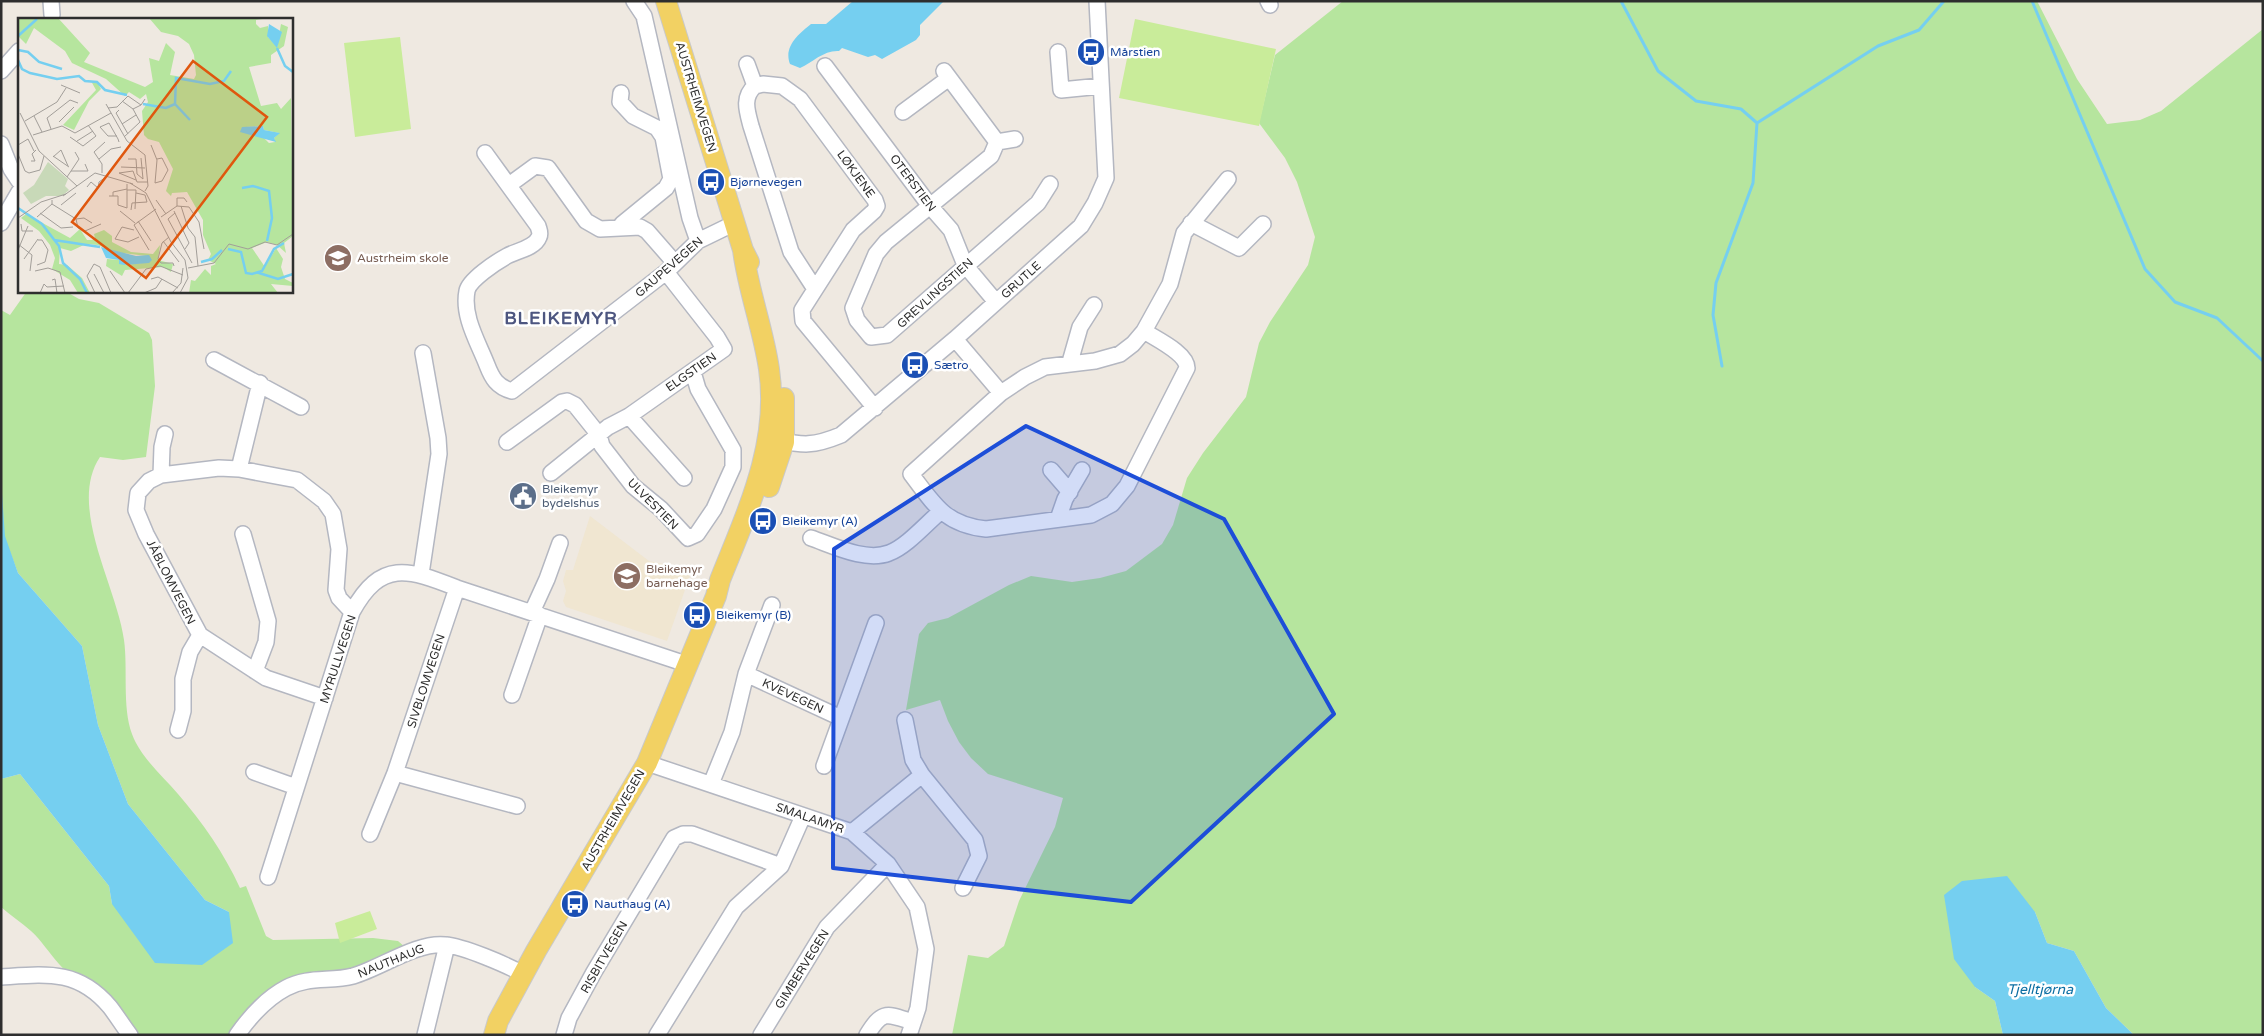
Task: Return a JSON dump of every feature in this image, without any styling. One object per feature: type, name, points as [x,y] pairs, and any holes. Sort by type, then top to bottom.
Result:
[{"type":"main road","name":"AUSTRHEIMVEGEN","points":[[494,1035],[498,1021],[523,974],[647,763],[716,596],[726,584],[771,482],[776,440],[785,402],[780,361],[752,268],[743,250],[666,1]]},
{"type":"street","points":[[634,1],[644,16],[690,218],[698,241]]},
{"type":"street","name":"GRUTLE","points":[[776,440],[808,445],[825,442],[841,435],[955,339],[1081,226],[1095,203],[1106,178],[1097,1]]},
{"type":"street","points":[[1,71],[18,52]]},
{"type":"street","points":[[1058,52],[1061,90],[1101,86]]},
{"type":"street","points":[[747,64],[755,86],[747,96],[746,104],[751,126],[791,252],[814,289]]},
{"type":"street","name":"OTERSTIEN","points":[[826,66],[930,206],[951,230],[965,265],[996,302]]},
{"type":"street","points":[[903,112],[947,75],[997,142],[1015,140]]},
{"type":"street","name":"LØKJENE","points":[[755,86],[763,84],[782,86],[800,99],[875,200],[877,206],[874,212],[853,230],[802,310],[803,321],[874,408]]},
{"type":"street","points":[[621,92],[620,102],[633,116],[656,128],[663,137],[671,179],[666,188],[622,224],[622,228]]},
{"type":"street","name":"GREVLINGSTIEN","points":[[997,142],[991,156],[896,233],[876,254],[853,308],[857,320],[871,337],[888,335],[965,265],[1038,203],[1050,184]]},
{"type":"street","points":[[1,144],[11,169],[18,180]]},
{"type":"street","points":[[485,153],[509,185],[535,166],[548,168],[586,221],[600,229],[640,227],[647,231],[670,268]]},
{"type":"street","points":[[1144,331],[1186,359],[1185,375],[1127,486],[1112,504],[1091,514],[986,529],[962,525],[940,512],[911,474],[1000,394],[1025,377],[1044,367],[1070,362],[1095,361],[1120,354],[1144,331],[1170,284],[1184,233],[1228,179]]},
{"type":"street","name":"GAUPEVEGEN","points":[[509,185],[538,226],[539,238],[534,244],[507,256],[474,280],[467,290],[466,300],[469,321],[492,377],[502,388],[512,391],[670,268],[698,241],[735,223]]},
{"type":"street","points":[[1,223],[18,194]]},
{"type":"street","points":[[1191,223],[1239,248],[1263,224]]},
{"type":"street","name":"ELGSTIEN","points":[[551,473],[608,427],[629,416],[724,349],[670,268]]},
{"type":"street","points":[[1070,362],[1080,327],[1094,305]]},
{"type":"street","points":[[955,339],[1000,394]]},
{"type":"street","points":[[421,574],[439,454],[438,438],[423,353]]},
{"type":"street","points":[[214,360],[301,407]]},
{"type":"street","name":"ULVESTIEN","points":[[507,442],[562,402],[567,401],[575,405],[599,435],[602,446],[633,486],[661,509],[681,533],[688,538],[697,534],[714,509],[733,467],[733,450],[698,389],[693,372]]},
{"type":"street","points":[[239,469],[260,384]]},
{"type":"street","points":[[629,416],[684,478]]},
{"type":"street","points":[[161,476],[162,447],[165,434]]},
{"type":"street","name":"JÅBLOMVEGEN","points":[[325,698],[266,678],[200,636],[157,556],[136,510],[138,493],[149,481],[161,476],[219,468],[239,469],[296,480],[324,501],[333,514],[339,549],[336,590],[342,602],[352,612]]},
{"type":"street","points":[[1050,470],[1070,492]]},
{"type":"street","points":[[1058,519],[1082,470]]},
{"type":"street","points":[[811,538],[868,555],[889,554],[940,512]]},
{"type":"street","points":[[243,534],[268,621],[266,642],[254,671]]},
{"type":"street","points":[[512,695],[536,613],[560,543]]},
{"type":"street","name":"MYRULLVEGEN","points":[[268,876],[352,612],[361,595],[372,585],[391,574],[404,572],[421,574],[457,588],[689,665]]},
{"type":"street","name":"SIVBLOMVEGEN","points":[[370,834],[395,773],[457,588]]},
{"type":"street","name":"KVEVEGEN","points":[[711,784],[732,732],[746,674],[772,604]]},
{"type":"street","points":[[824,766],[876,623]]},
{"type":"street","points":[[178,730],[183,711],[183,679],[190,652],[200,636]]},
{"type":"street","name":"KVEVEGEN","points":[[746,674],[841,718]]},
{"type":"street","points":[[905,720],[913,760],[922,775],[975,840],[979,856],[963,888]]},
{"type":"street","name":"SMALAMYR","points":[[647,763],[852,832],[888,864],[917,907],[926,949],[918,1008],[911,1029],[884,1016],[878,1018],[867,1035]]},
{"type":"street","points":[[254,772],[296,787]]},
{"type":"street","points":[[395,773],[517,806]]},
{"type":"street","points":[[852,832],[922,775]]},
{"type":"street","points":[[660,1029],[736,907],[781,866],[803,816]]},
{"type":"street","name":"RISBITVEGEN","points":[[564,1035],[569,1018],[594,972],[674,838],[683,834],[692,834],[781,866]]},
{"type":"street","name":"GIMBERVEGEN","points":[[761,1035],[827,927],[888,864]]},
{"type":"street","name":"NAUTHAUG","points":[[237,1035],[255,1014],[284,989],[301,981],[351,976],[426,946],[446,944],[506,965],[523,974]]},
{"type":"street","name":"NAUTHAUG","points":[[425,1035],[446,944]]},
{"type":"street","points":[[1,976],[42,974],[66,976],[81,982],[98,995],[130,1035]]},
{"type":"highlighted area","points":[[1026,426],[1224,519],[1334,714],[1131,902],[833,868],[834,549]]},
{"type":"shaded area","name":"Bleikemyr barnehage","points":[[590,516],[649,561],[692,570],[667,641],[566,607],[563,601],[566,591],[563,581],[566,570],[573,570]]},
{"type":"green space","points":[[1343,1],[2037,1],[2077,79],[2107,124],[2140,120],[2161,111],[2263,29],[2263,1035],[2134,1035],[2106,1008],[2074,951],[2047,943],[2035,912],[1975,987],[1995,1001],[2003,1035],[952,1035],[968,955],[988,958],[1004,946],[1019,901],[1055,827],[1063,798],[988,774],[971,758],[959,742],[940,700],[906,710],[919,634],[928,623],[948,618],[1009,585],[1031,576],[1072,582],[1100,578],[1126,571],[1162,544],[1173,525],[1187,478],[1203,453],[1246,397],[1259,343],[1270,322],[1308,265],[1315,237],[1297,182],[1285,158],[1259,123],[1275,55]]},
{"type":"green space","points":[[1135,19],[1276,49],[1259,126],[1119,98]]},
{"type":"green space","points":[[400,37],[411,129],[355,137],[344,43]]},
{"type":"green space","points":[[26,292],[67,292],[79,299],[99,303],[149,333],[152,340],[155,386],[146,457],[123,460],[100,457],[91,477],[89,499],[91,522],[97,547],[120,619],[124,640],[126,700],[129,723],[136,743],[146,759],[196,816],[220,851],[240,888],[246,886],[266,936],[273,940],[373,938],[398,941],[412,953],[373,967],[306,976],[238,1035],[125,1035],[102,1007],[59,964],[35,935],[1,907],[1,779],[20,774],[109,886],[112,904],[229,912],[205,900],[128,804],[98,725],[82,646],[18,573],[4,536],[1,480],[1,310],[10,315]]},
{"type":"green space","points":[[370,911],[377,929],[340,943],[335,923]]},
{"type":"water","points":[[853,1],[944,1],[920,25],[920,35],[916,40],[882,59],[875,55],[868,57],[842,48],[839,51],[823,54],[800,68],[790,64],[789,51],[798,36],[811,24],[826,24]]},
{"type":"water","points":[[1,480],[5,536],[18,573],[82,646],[98,725],[128,804],[205,900],[229,912],[233,943],[202,965],[155,963],[112,904],[109,886],[20,774],[1,779]]},
{"type":"water","name":"Tjelltjørna","points":[[2007,876],[2035,912],[2047,943],[2074,951],[2106,1008],[2134,1035],[2003,1035],[1995,1001],[1975,987],[1954,959],[1944,895],[1962,881]]},
{"type":"waterway","points":[[1621,1],[1658,71],[1696,101],[1741,109],[1757,123]]},
{"type":"waterway","points":[[1757,123],[1878,46],[1919,30],[1944,1]]},
{"type":"waterway","points":[[2032,1],[2145,269],[2175,302],[2217,318],[2263,361]]},
{"type":"waterway","points":[[1722,366],[1713,315],[1716,283],[1753,183],[1757,123]]},
{"type":"place","name":"Mårstien","points":[[1091,52]]},
{"type":"place","name":"Bjørnevegen","points":[[711,182]]},
{"type":"place","name":"Austrheim skole","points":[[338,258]]},
{"type":"place","name":"Sætro","points":[[915,365]]},
{"type":"place","name":"Bleikemyr bydelshus","points":[[523,496]]},
{"type":"place","name":"Bleikemyr (A)","points":[[763,521]]},
{"type":"place","name":"Bleikemyr barnehage","points":[[627,576]]},
{"type":"place","name":"Bleikemyr (B)","points":[[697,615]]},
{"type":"place","name":"Nauthaug (A)","points":[[575,904]]},
{"type":"district","name":"BLEIKEMYR","points":[[561,318]]}]
